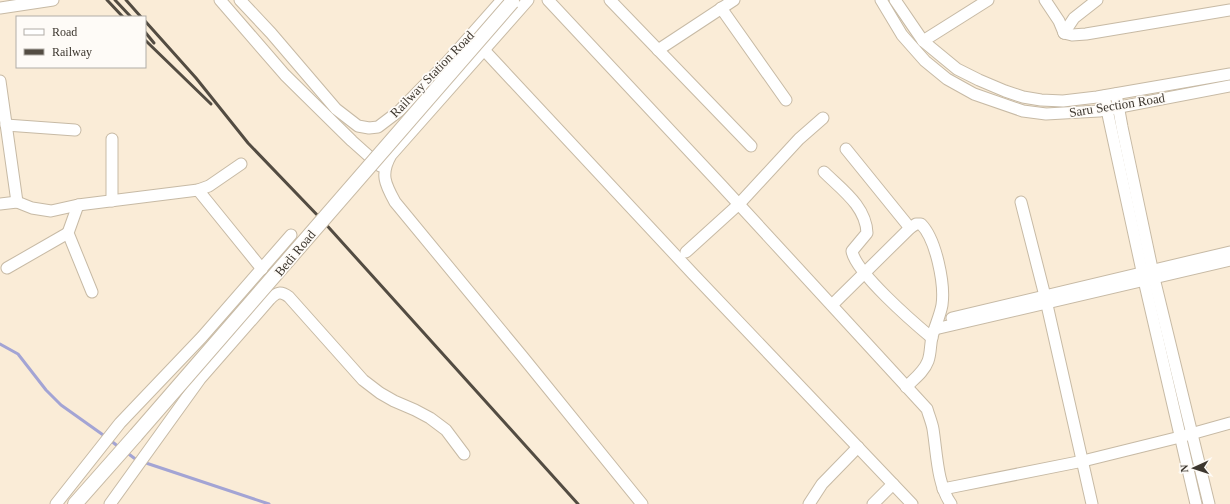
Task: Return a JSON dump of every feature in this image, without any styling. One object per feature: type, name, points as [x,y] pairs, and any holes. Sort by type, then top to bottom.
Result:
[{"type":"main road","name":"Bedi Road","points":[[75,504],[250,305],[386,145],[514,0]]},
{"type":"street","points":[[0,8],[54,0]]},
{"type":"street","points":[[220,0],[285,75],[384,170]]},
{"type":"street","name":"Railway Station Road","points":[[240,0],[271,33],[336,109],[358,126],[369,128],[378,127],[400,111],[448,61],[502,0]]},
{"type":"street","points":[[528,0],[391,155],[384,170],[385,179],[388,189],[395,202],[642,504]]},
{"type":"street","points":[[548,0],[739,204],[927,409],[933,428],[943,489],[947,498],[952,504]]},
{"type":"street","points":[[610,0],[750,146]]},
{"type":"street","points":[[658,50],[734,0]]},
{"type":"street","name":"Saru Section Road","points":[[881,0],[902,35],[925,61],[947,79],[974,94],[1023,111],[1046,114],[1072,113],[1112,108],[1230,86]]},
{"type":"street","name":"Saru Section Road","points":[[895,0],[923,41],[957,69],[979,80],[1023,97],[1063,101],[1104,96],[1230,74]]},
{"type":"street","points":[[923,41],[988,0]]},
{"type":"street","points":[[1045,0],[1059,21],[1064,33]]},
{"type":"street","points":[[1064,33],[1074,18],[1097,0]]},
{"type":"street","points":[[721,8],[786,100]]},
{"type":"street","points":[[1064,33],[1072,35],[1086,34],[1230,10]]},
{"type":"street","points":[[484,50],[912,504]]},
{"type":"street","points":[[0,81],[4,130],[17,202]]},
{"type":"street","points":[[1112,108],[1116,94]]},
{"type":"street","points":[[1104,96],[1112,108],[1148,275],[1180,437],[1196,504]]},
{"type":"street","points":[[686,252],[739,204],[799,139],[823,118]]},
{"type":"street","points":[[4,130],[75,130]]},
{"type":"street","points":[[112,139],[112,201]]},
{"type":"street","points":[[846,149],[913,226]]},
{"type":"street","points":[[0,204],[17,202],[32,208],[51,211],[78,205],[198,190],[209,186],[241,164]]},
{"type":"street","points":[[824,172],[859,208],[866,222],[867,232],[852,251],[855,260],[864,274],[911,321],[935,329],[1148,275],[1230,252]]},
{"type":"street","points":[[198,190],[262,269]]},
{"type":"street","points":[[1021,202],[1046,300],[1092,504]]},
{"type":"street","points":[[7,268],[68,233],[78,205]]},
{"type":"street","points":[[832,306],[913,226],[920,220],[927,217]]},
{"type":"street","points":[[906,386],[920,374],[928,362],[942,304],[940,273],[935,251],[925,228],[921,224],[913,226]]},
{"type":"street","points":[[68,233],[92,292]]},
{"type":"street","points":[[56,504],[120,423],[202,337],[291,235]]},
{"type":"street","points":[[1148,275],[1230,260]]},
{"type":"street","points":[[1148,275],[1192,434],[1209,504]]},
{"type":"street","points":[[111,502],[200,379],[270,299],[275,294],[280,292],[289,297],[363,380],[390,398],[430,418],[446,430],[464,454]]},
{"type":"street","points":[[943,489],[1083,461],[1230,423]]},
{"type":"street","points":[[809,504],[822,484],[858,447]]},
{"type":"street","points":[[873,504],[893,484]]},
{"type":"waterway","points":[[0,344],[18,354],[46,390],[61,405],[106,437]]},
{"type":"waterway","points":[[110,440],[120,448]]},
{"type":"waterway","points":[[126,452],[138,461]]},
{"type":"waterway","points":[[143,462],[269,504]]},
{"type":"railway","points":[[107,0],[122,16]]},
{"type":"railway","points":[[115,0],[130,16]]},
{"type":"railway","points":[[126,0],[140,16]]},
{"type":"railway","points":[[146,22],[196,78],[248,143],[322,220],[578,504]]},
{"type":"railway","points":[[146,33],[154,43]]},
{"type":"railway","points":[[146,41],[211,104]]}]
